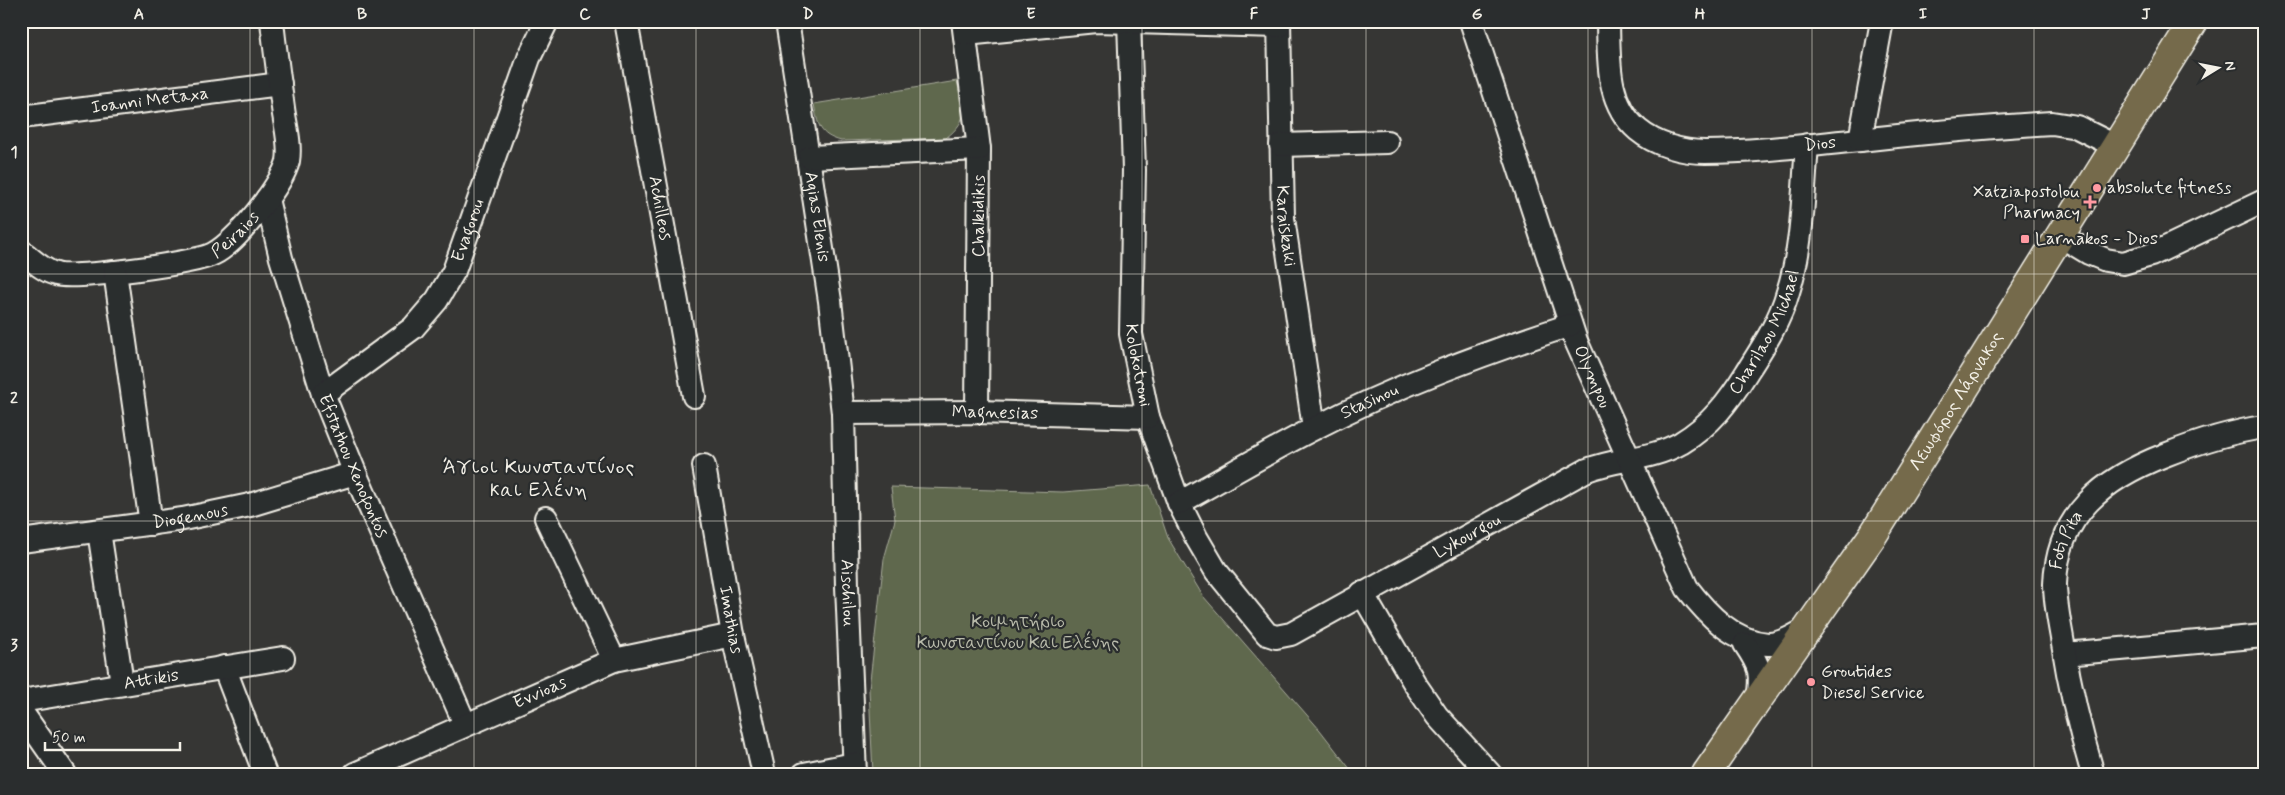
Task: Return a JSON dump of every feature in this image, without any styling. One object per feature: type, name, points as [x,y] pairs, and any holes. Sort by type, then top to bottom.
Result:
[{"type":"main road","name":"Λεωφόρος Λάρνακος","points":[[1706,774],[1873,535],[2194,21]]},
{"type":"street","name":"Peiraios","points":[[21,251],[56,274],[64,276],[115,272],[198,260],[213,255],[240,231],[266,199],[285,170],[289,153],[272,21]]},
{"type":"street","name":"Evagorou","points":[[323,394],[413,328],[437,300],[454,271],[529,58],[548,21]]},
{"type":"street","name":"Achilleos","points":[[626,21],[694,396]]},
{"type":"street","name":"Agias Elenis","points":[[787,21],[810,157],[844,412]]},
{"type":"street","points":[[964,28],[1096,21],[1279,23]]},
{"type":"street","name":"Olympou","points":[[1471,21],[1570,325],[1632,460],[1687,588],[1705,611],[1722,626],[1750,639],[1769,644],[1785,640],[1808,628]]},
{"type":"street","name":"Dios","points":[[1608,21],[1611,80],[1616,101],[1629,121],[1649,138],[1671,147],[1704,152],[1807,145],[2052,123],[2077,127],[2116,148]]},
{"type":"street","points":[[1860,140],[1882,21]]},
{"type":"street","name":"Kolokotroni","points":[[1128,22],[1134,170],[1131,334],[1148,417],[1180,503],[1196,537],[1216,571],[1267,634],[1276,637],[1283,636],[1306,626]]},
{"type":"street","name":"Karaiskaki","points":[[1279,23],[1283,218],[1314,428]]},
{"type":"street","name":"Chalkidikis","points":[[964,28],[979,149],[977,412]]},
{"type":"street","name":"Ioanni Metaxa","points":[[21,117],[280,84]]},
{"type":"street","points":[[1281,145],[1387,142]]},
{"type":"street","name":"Charilaou Michael","points":[[1632,460],[1664,450],[1702,429],[1724,408],[1771,334],[1788,292],[1797,254],[1807,145]]},
{"type":"street","points":[[810,157],[979,149]]},
{"type":"street","name":"Efstathou Xenofontos","points":[[266,199],[281,258],[323,394],[355,473],[465,724]]},
{"type":"street","points":[[2059,235],[2089,253],[2106,260],[2123,263],[2151,255],[2264,201]]},
{"type":"street","points":[[115,272],[151,524]]},
{"type":"street","name":"Stasinou","points":[[1180,503],[1314,428],[1465,360],[1570,325]]},
{"type":"street","name":"Magnesias","points":[[844,412],[977,412],[1148,417]]},
{"type":"street","name":"Aischilou","points":[[844,412],[847,586],[854,769]]},
{"type":"street","name":"Foti Pita","points":[[2093,774],[2071,694],[2056,598],[2057,566],[2061,546],[2088,501],[2103,486],[2122,474],[2203,440],[2264,427]]},
{"type":"street","name":"Lykourgou","points":[[1306,626],[1586,470],[1609,462],[1632,460]]},
{"type":"street","name":"Imathias","points":[[704,466],[733,635],[764,774]]},
{"type":"street","name":"Diogenous","points":[[21,541],[151,524],[250,505],[355,473]]},
{"type":"street","points":[[546,518],[614,660]]},
{"type":"street","points":[[100,531],[122,683]]},
{"type":"street","points":[[1362,594],[1415,684],[1438,716],[1490,774]]},
{"type":"street","points":[[1722,626],[1781,668]]},
{"type":"street","name":"Evvioas","points":[[354,774],[614,660],[733,635]]},
{"type":"street","points":[[2065,654],[2264,636]]},
{"type":"street","points":[[1745,644],[1759,665],[1760,686],[1758,702]]},
{"type":"street","name":"Attikis","points":[[21,701],[283,658]]},
{"type":"street","points":[[224,668],[265,774]]},
{"type":"street","points":[[21,711],[65,774]]},
{"type":"street","points":[[804,774],[854,769]]},
{"type":"green space","points":[[957,81],[963,106],[962,119],[954,131],[946,138],[841,141],[828,136],[818,123],[814,104]]},
{"type":"green space","name":"Κοιμητήριο Κωνσταντίνου Και Ελένης","points":[[1150,485],[1168,538],[1203,596],[1320,730],[1354,774],[873,774],[869,689],[884,559],[895,520],[891,487],[1063,492]]},
{"type":"place","name":"absolute fitness","points":[[2097,188]]},
{"type":"place","name":"Xatziapostolou Pharmacy","points":[[2090,202]]},
{"type":"place","name":"Larnakos - Dios","points":[[2025,239]]},
{"type":"place","name":"Groutides Diesel Service","points":[[1811,682]]},
{"type":"district","name":"Άγιοι Κωνσταντίνος και Ελένη","points":[[539,478]]}]
